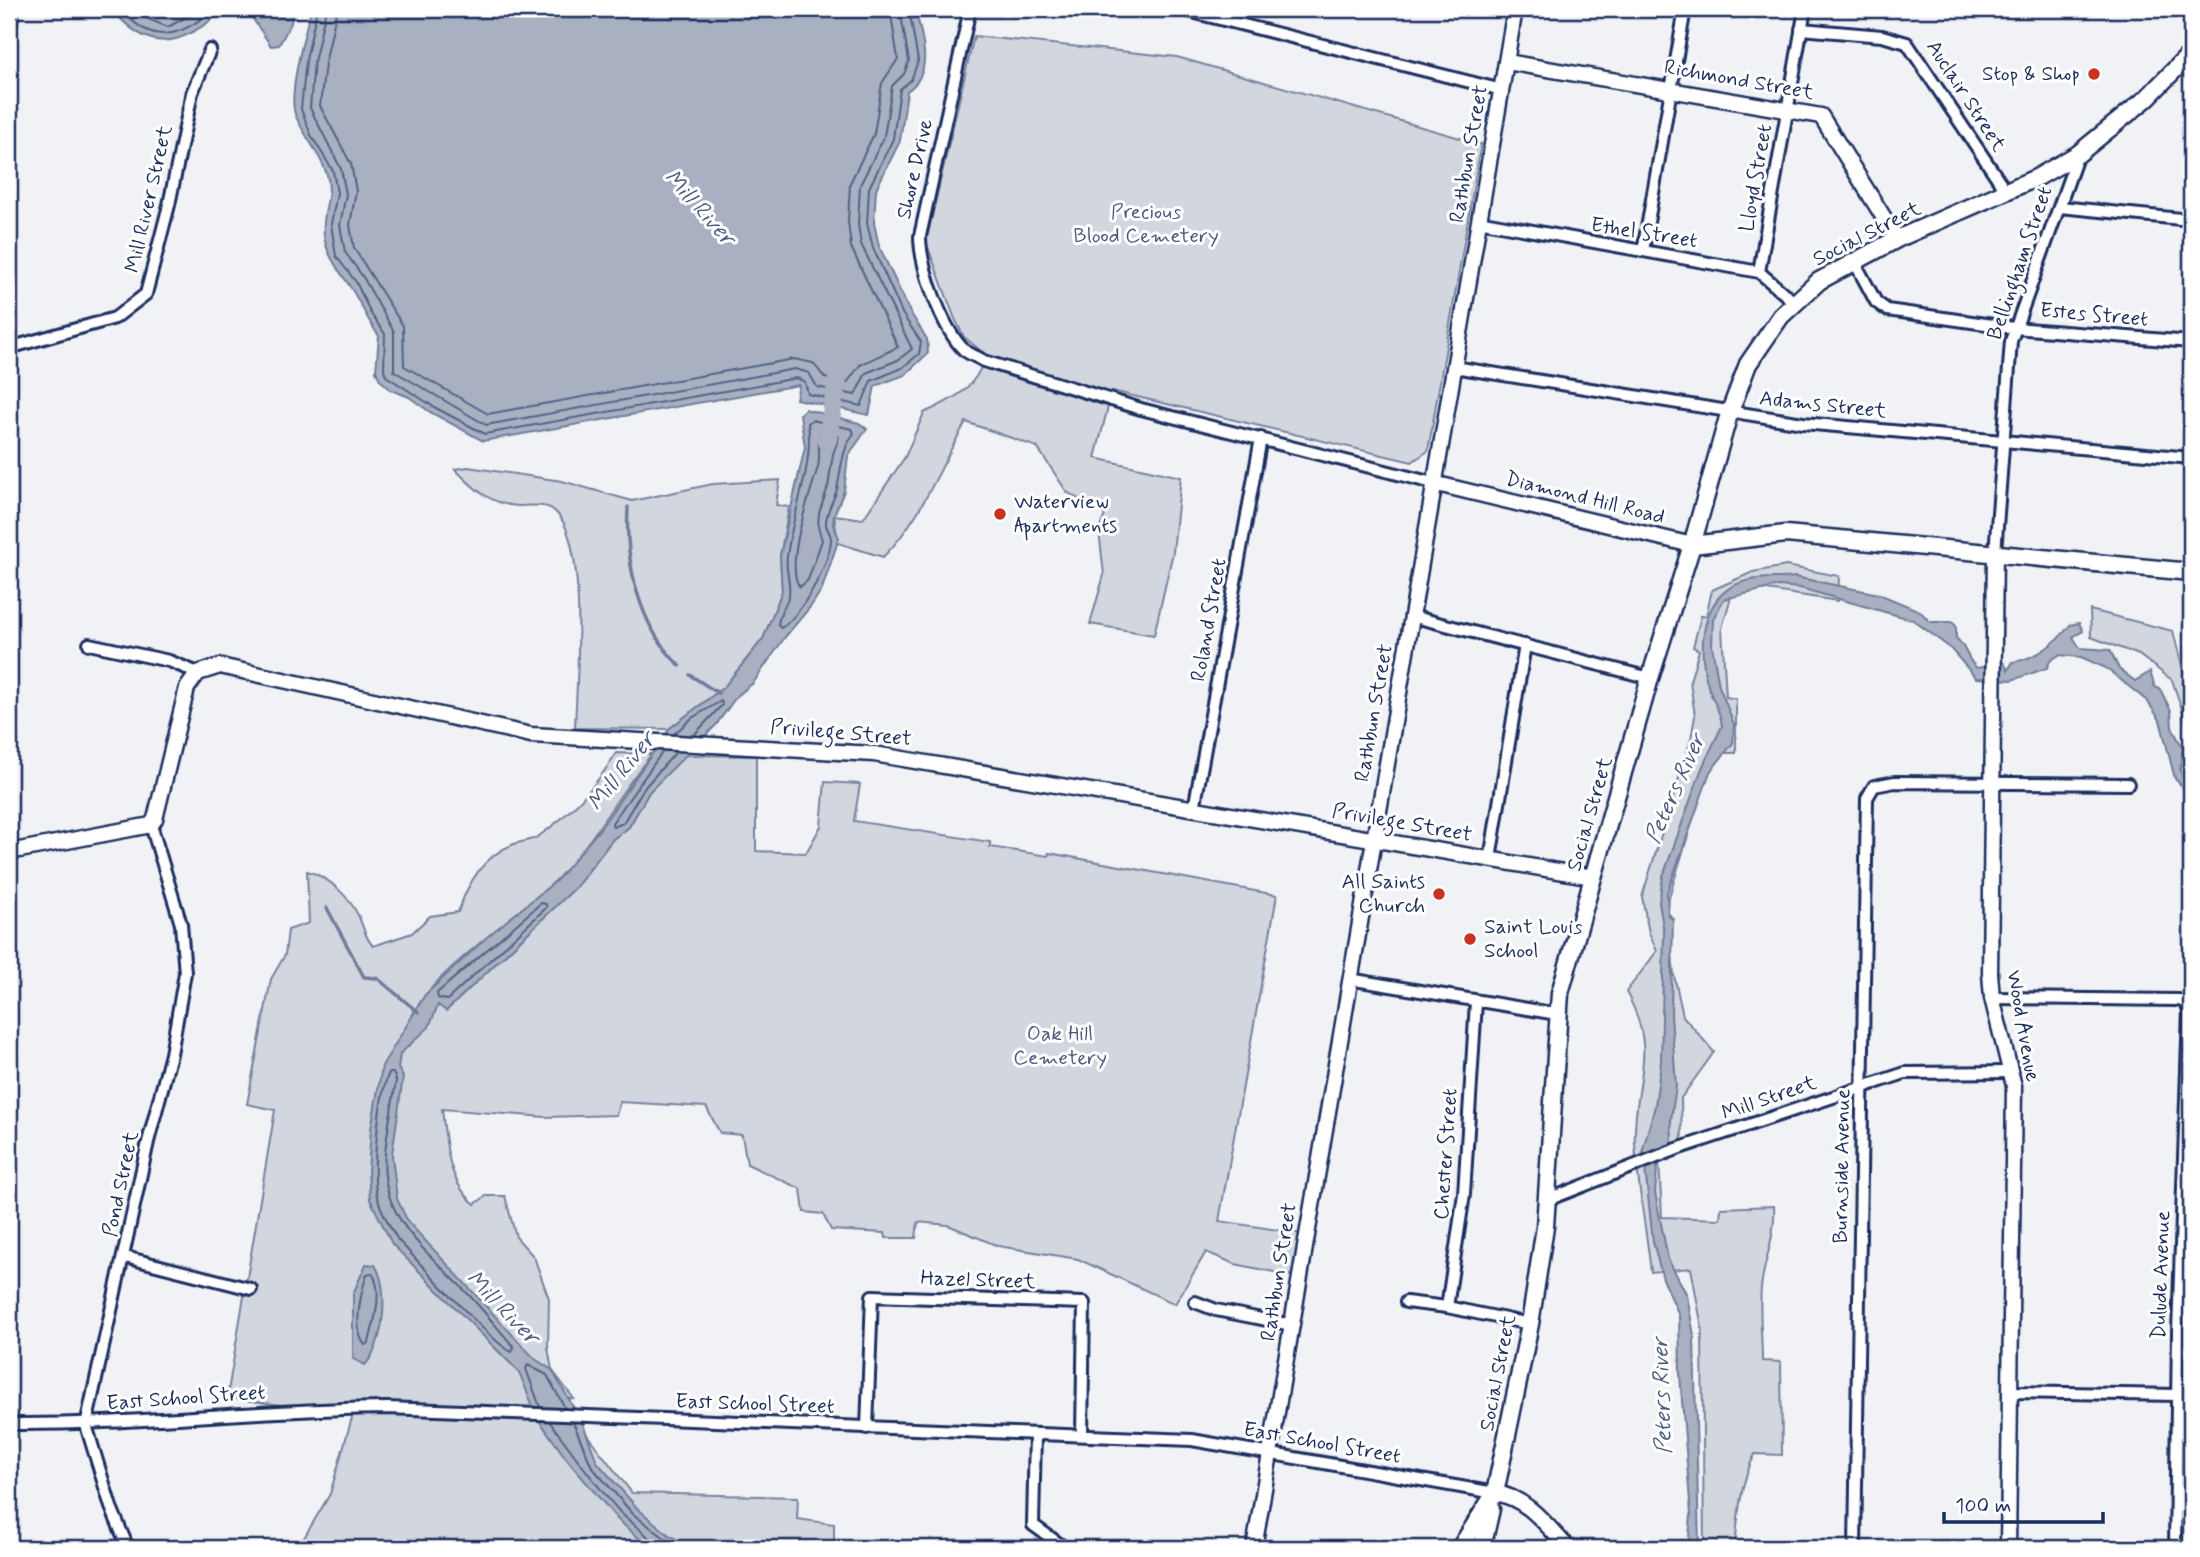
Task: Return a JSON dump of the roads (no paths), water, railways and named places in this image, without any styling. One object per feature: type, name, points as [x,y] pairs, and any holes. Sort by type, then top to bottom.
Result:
[{"type":"main road","points":[[9,24],[12,9]]},
{"type":"main road","name":"Rathbun Street","points":[[1254,1548],[1515,9]]},
{"type":"main road","name":"Social Street","points":[[1460,1548],[1494,1493],[1530,1324],[1547,1200],[1557,1014],[1569,957],[1729,414],[1748,365],[1794,302],[1835,271],[1898,239],[2006,191],[2078,154],[2147,98],[2191,53]]},
{"type":"main road","name":"Richmond Street","points":[[1507,62],[1821,116],[1898,239]]},
{"type":"main road","name":"Diamond Hill Road","points":[[1433,483],[1692,545],[1786,534],[2191,572]]},
{"type":"main road","name":"Wood Avenue","points":[[1995,553],[1991,785],[1992,998],[2011,1072],[2008,1548]]},
{"type":"main road","name":"Privilege Street","points":[[198,673],[220,666],[531,735],[874,754],[1593,877]]},
{"type":"main road","points":[[9,852],[151,825],[157,812],[187,688],[198,673]]},
{"type":"main road","points":[[1482,1548],[1494,1493],[1507,1495],[1528,1507],[1568,1548]]},
{"type":"street","name":"Shore Drive","points":[[970,9],[921,221],[920,249],[923,265],[949,328],[965,351],[984,360]]},
{"type":"street","points":[[1180,9],[1502,90]]},
{"type":"street","points":[[1643,251],[1685,9]]},
{"type":"street","name":"Lloyd Street","points":[[1759,272],[1805,9]]},
{"type":"street","name":"Auclair Street","points":[[1801,29],[1882,36],[1907,43],[2006,191]]},
{"type":"street","name":"Mill River Street","points":[[9,348],[115,318],[146,295],[169,205],[192,93],[210,50]]},
{"type":"street","name":"Bellingham Street","points":[[1995,553],[2001,441],[2014,328],[2078,154]]},
{"type":"street","points":[[2060,208],[2191,220]]},
{"type":"street","name":"Ethel Street","points":[[1478,222],[1759,272]]},
{"type":"street","name":"Estes Street","points":[[1854,261],[1876,302],[1887,310],[2014,328],[2191,342]]},
{"type":"street","points":[[1759,272],[1794,302]]},
{"type":"street","name":"Diamond Hill Road","points":[[984,360],[1141,410],[1433,483]]},
{"type":"street","name":"Adams Street","points":[[1454,367],[1729,414],[2191,458]]},
{"type":"street","name":"Roland Street","points":[[1194,808],[1261,438]]},
{"type":"street","points":[[1411,616],[1650,678]]},
{"type":"street","name":"Privilege Street","points":[[89,644],[169,661],[198,673]]},
{"type":"street","points":[[1490,859],[1525,645]]},
{"type":"street","name":"Burnside Avenue","points":[[1855,1548],[1867,798],[1874,786],[1895,782],[1991,785]]},
{"type":"street","points":[[1991,785],[2128,784]]},
{"type":"street","name":"Pond Street","points":[[86,1425],[125,1257],[148,1142],[171,1054],[185,973],[181,924],[151,825]]},
{"type":"street","points":[[1349,979],[1557,1014]]},
{"type":"street","name":"Dulude Avenue","points":[[1992,998],[2148,999],[2186,1003],[2189,1044],[2177,1395],[2175,1548]]},
{"type":"street","name":"Chester Street","points":[[1447,1307],[1459,1243],[1464,1194],[1476,1002]]},
{"type":"street","name":"Mill Street","points":[[1547,1200],[1677,1149],[1918,1071],[2011,1072]]},
{"type":"street","points":[[125,1257],[251,1289]]},
{"type":"street","name":"Hazel Street","points":[[867,1428],[872,1296],[1084,1303],[1082,1435]]},
{"type":"street","points":[[1195,1302],[1216,1310],[1292,1325]]},
{"type":"street","points":[[1406,1303],[1447,1307],[1530,1324]]},
{"type":"street","points":[[2010,1392],[2177,1395]]},
{"type":"street","name":"East School Street","points":[[9,1424],[86,1425],[303,1409],[387,1408],[1192,1440],[1494,1493]]},
{"type":"street","points":[[86,1425],[111,1507],[128,1548]]},
{"type":"street","points":[[1035,1434],[1033,1525],[1065,1548]]},
{"type":"water","points":[[112,9],[225,9],[195,31],[181,37],[154,40],[126,24]]},
{"type":"water","points":[[240,9],[293,9],[291,23],[279,45],[271,46],[251,16]]},
{"type":"water","points":[[311,9],[915,9],[923,42],[924,64],[916,83],[907,91],[900,141],[876,189],[874,223],[879,246],[910,312],[927,339],[928,353],[905,375],[875,386],[869,415],[796,399],[799,385],[483,441],[430,412],[409,397],[391,390],[380,380],[376,371],[379,336],[327,249],[324,232],[329,193],[327,175],[298,122],[293,104],[298,62]]},
{"type":"water","points":[[805,409],[859,423],[867,429],[848,456],[844,491],[834,515],[833,525],[839,538],[822,589],[753,683],[736,697],[716,725],[649,792],[629,827],[613,839],[576,887],[446,1011],[438,1005],[429,1027],[400,1054],[398,1068],[403,1077],[392,1155],[397,1199],[408,1222],[535,1359],[552,1370],[583,1424],[597,1462],[638,1509],[669,1535],[692,1548],[650,1548],[618,1520],[568,1461],[538,1419],[519,1372],[392,1244],[370,1199],[368,1172],[371,1129],[382,1066],[425,995],[488,936],[557,880],[599,830],[670,728],[724,687],[763,639],[782,591],[780,556],[805,447],[800,414]]},
{"type":"water","points":[[1795,577],[1879,594],[1920,611],[1930,622],[1952,622],[1956,626],[1956,638],[1977,668],[2004,663],[2008,670],[2013,662],[2038,653],[2059,638],[2070,625],[2079,623],[2083,631],[2073,637],[2080,648],[2110,650],[2119,669],[2135,681],[2150,672],[2155,687],[2160,689],[2171,711],[2172,727],[2183,749],[2180,770],[2185,782],[2191,785],[2191,795],[2175,779],[2160,720],[2147,701],[2106,668],[2081,657],[2059,655],[2050,661],[2047,668],[2012,680],[1976,678],[1950,648],[1913,620],[1800,588],[1778,586],[1724,599],[1713,619],[1712,646],[1719,686],[1734,724],[1733,743],[1710,772],[1667,893],[1668,915],[1673,920],[1671,1014],[1676,1086],[1671,1120],[1672,1141],[1657,1168],[1655,1193],[1668,1259],[1687,1295],[1694,1336],[1699,1548],[1688,1548],[1691,1515],[1680,1375],[1679,1315],[1663,1279],[1653,1242],[1643,1149],[1655,1106],[1661,1062],[1664,933],[1659,902],[1663,876],[1702,768],[1722,726],[1704,670],[1703,637],[1713,606],[1722,594],[1735,585],[1756,579]]},
{"type":"water","points":[[366,1264],[375,1265],[380,1275],[383,1316],[377,1344],[365,1365],[353,1359],[353,1294]]},
{"type":"waterway","name":"Mill River","points":[[827,441],[837,381]]},
{"type":"waterway","points":[[628,507],[629,549],[637,592],[654,632],[680,666]]},
{"type":"waterway","points":[[690,675],[718,693]]},
{"type":"waterway","points":[[327,908],[364,977],[377,978],[418,1012]]},
{"type":"place","name":"Stop & Shop","points":[[2094,74]]},
{"type":"place","name":"Waterview Apartments","points":[[1000,514]]},
{"type":"place","name":"All Saints Church","points":[[1439,894]]},
{"type":"place","name":"Saint Louis School","points":[[1470,939]]},
{"type":"park label","name":"Precious Blood Cemetery","points":[[1146,224]]},
{"type":"park label","name":"Oak Hill Cemetery","points":[[1060,1046]]},
{"type":"water label","name":"Peters River","points":[[1676,789]]},
{"type":"water label","name":"Peters River","points":[[1663,1396]]}]
